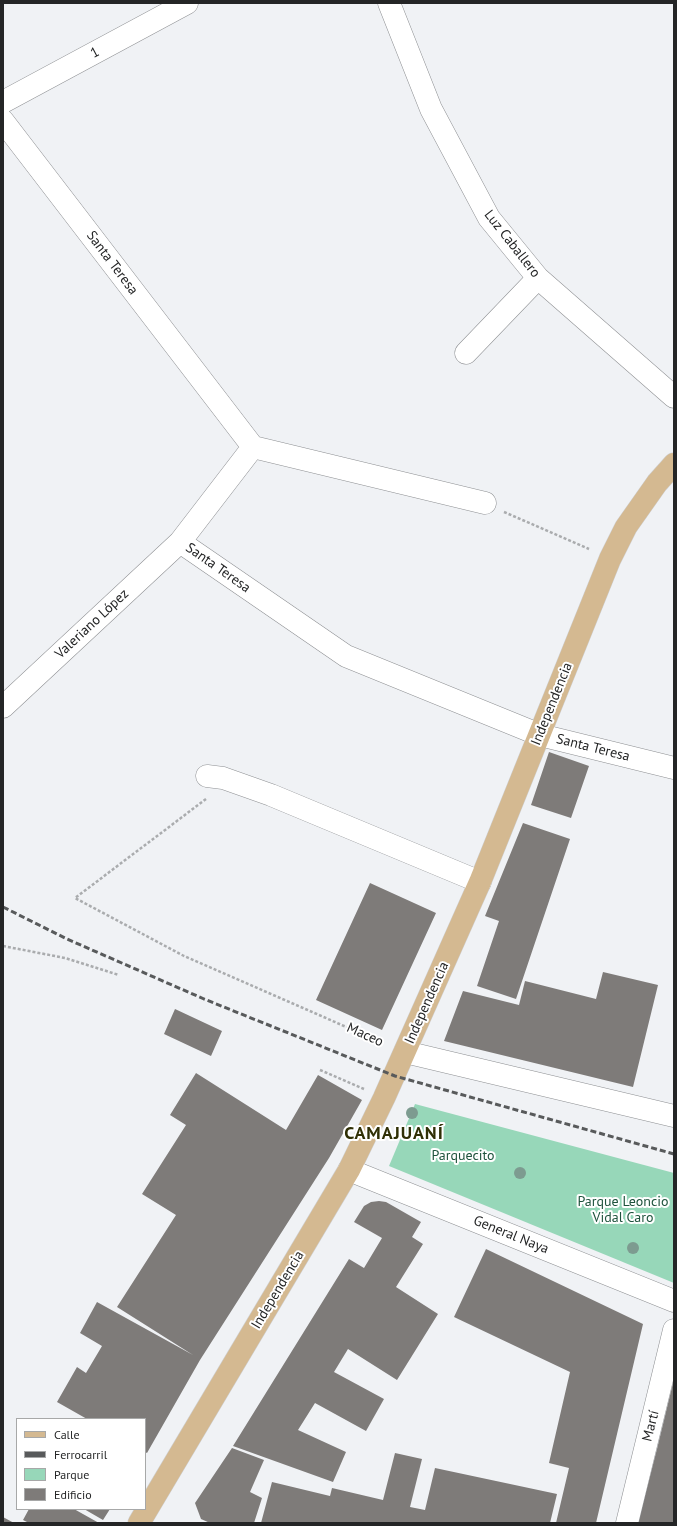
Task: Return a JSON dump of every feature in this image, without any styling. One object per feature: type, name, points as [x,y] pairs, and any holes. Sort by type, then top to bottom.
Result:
[{"type":"main road","name":"Independencia","points":[[139,1523],[349,1170],[405,1052],[480,882],[610,558],[626,527],[657,484],[674,464]]},
{"type":"street","name":"1","points":[[3,102],[187,3]]},
{"type":"street","name":"Luz Caballero","points":[[389,3],[431,109],[489,218],[538,278],[674,397]]},
{"type":"street","name":"Santa Teresa","points":[[3,121],[253,447],[180,542],[346,656],[540,735],[674,768]]},
{"type":"street","points":[[466,353],[538,278]]},
{"type":"street","points":[[253,447],[485,503]]},
{"type":"street","name":"Valeriano López","points":[[3,707],[180,542]]},
{"type":"street","points":[[207,776],[223,778],[271,795],[480,882]]},
{"type":"street","points":[[405,1052],[674,1116]]},
{"type":"street","name":"General Naya","points":[[349,1170],[674,1301]]},
{"type":"street","name":"Martí","points":[[627,1523],[674,1330]]},
{"type":"path","points":[[485,503],[610,558]]},
{"type":"path","name":"Maceo","points":[[230,781],[75,898],[184,956],[405,1052]]},
{"type":"path","points":[[3,946],[65,958],[119,975]]},
{"type":"path","points":[[320,1070],[384,1098]]},
{"type":"green space","name":"Parquecito","points":[[415,1104],[674,1173],[674,1283],[389,1166]]},
{"type":"building","points":[[549,752],[589,766],[571,818],[531,805]]},
{"type":"building","points":[[523,823],[570,839],[516,999],[477,986],[499,921],[485,916]]},
{"type":"building","points":[[370,883],[436,913],[382,1030],[316,1000]]},
{"type":"building","points":[[603,972],[658,985],[633,1087],[444,1041],[463,991],[519,1005],[525,981],[596,999]]},
{"type":"building","points":[[175,1009],[222,1031],[211,1056],[164,1034]]},
{"type":"building","points":[[196,1073],[286,1130],[318,1075],[362,1100],[329,1158],[200,1360],[147,1453],[146,1418],[85,1418],[57,1402],[77,1367],[86,1373],[102,1346],[80,1333],[97,1302],[193,1355],[117,1307],[176,1215],[142,1194],[186,1125],[170,1115]]},
{"type":"building","points":[[371,1202],[386,1202],[421,1222],[412,1237],[423,1244],[396,1287],[438,1314],[397,1380],[348,1349],[334,1372],[384,1399],[366,1431],[315,1403],[298,1430],[346,1452],[333,1482],[233,1446],[349,1259],[364,1268],[382,1238],[354,1222],[364,1206]]},
{"type":"building","points":[[486,1249],[643,1324],[596,1523],[556,1523],[569,1468],[549,1463],[570,1372],[454,1317]]},
{"type":"building","points":[[673,1383],[674,1523],[638,1523],[657,1449]]},
{"type":"building","points":[[232,1448],[264,1460],[250,1492],[262,1498],[254,1523],[210,1523],[201,1519],[195,1503]]},
{"type":"building","points":[[395,1453],[422,1459],[410,1507],[425,1510],[435,1468],[557,1494],[550,1523],[261,1523],[272,1482],[330,1496],[332,1488],[383,1500]]},
{"type":"building","points":[[28,1510],[76,1510],[99,1523],[29,1523],[23,1520]]},
{"type":"building","points":[[86,1510],[109,1510],[103,1520]]},
{"type":"building","points":[[3,1517],[14,1523],[3,1523]]},
{"type":"railway","points":[[3,907],[67,939],[204,999],[395,1076],[674,1154]]},
{"type":"district","name":"CAMAJUANÍ","points":[[394,1134]]},
{"type":"park label","name":"Parque Leoncio Vidal Caro","points":[[623,1210]]}]
